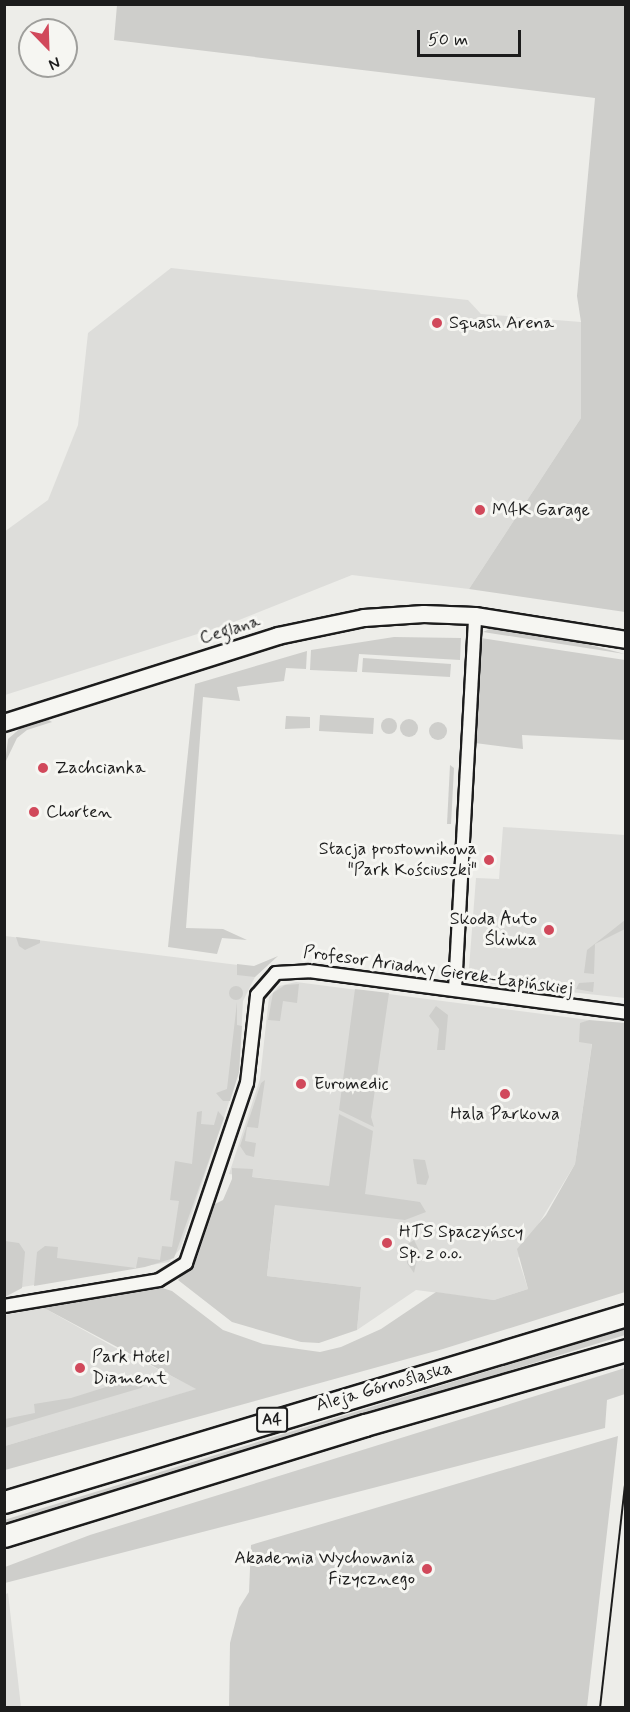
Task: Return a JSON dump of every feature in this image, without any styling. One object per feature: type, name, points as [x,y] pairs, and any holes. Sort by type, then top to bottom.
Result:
[{"type":"highway","name":"Aleja Górnośląska","points":[[4,1502],[626,1315]]},
{"type":"highway","name":"Aleja Górnośląska","points":[[4,1536],[365,1425],[626,1350]]},
{"type":"highway","points":[[4,1488],[91,1475]]},
{"type":"street","name":"Ceglana","points":[[4,723],[322,625],[400,615],[475,616],[626,640]]},
{"type":"street","points":[[456,989],[475,616]]},
{"type":"street","name":"Profesor Ariadny Gierek-Łapińskiej","points":[[4,1306],[159,1280],[186,1263],[247,1083],[257,995],[273,975],[293,970],[456,989],[626,1013]]},
{"type":"shaded area","points":[[117,5],[625,5],[625,612],[469,589],[581,418],[581,322],[577,296],[595,98],[114,40]]},
{"type":"shaded area","points":[[171,268],[468,300],[481,314],[581,322],[581,418],[469,589],[352,575],[229,624],[5,695],[4,532],[48,500],[78,425],[88,333]]},
{"type":"shaded area","points":[[494,627],[548,634],[625,654],[483,632]]},
{"type":"shaded area","points":[[394,637],[461,638],[460,660],[359,654],[357,672],[310,670],[311,650]]},
{"type":"shaded area","points":[[481,638],[625,660],[625,740],[522,735],[523,749],[475,743]]},
{"type":"shaded area","points":[[307,651],[306,669],[286,668],[284,681],[237,687],[240,701],[203,697],[186,928],[223,929],[247,940],[222,938],[217,954],[168,947],[195,684]]},
{"type":"shaded area","points":[[363,658],[451,664],[450,677],[362,672]]},
{"type":"shaded area","points":[[320,715],[374,718],[373,734],[319,731]]},
{"type":"shaded area","points":[[286,716],[310,717],[310,728],[285,729]]},
{"type":"shaded area","points":[[45,718],[52,722],[27,730],[17,738],[5,763],[8,739],[24,725]]},
{"type":"shaded area","points":[[389,718],[395,720],[397,726],[395,732],[389,734],[383,732],[381,726],[383,720]]},
{"type":"shaded area","points":[[405,719],[413,719],[418,724],[416,735],[405,737],[400,732],[400,724]]},
{"type":"shaded area","points":[[438,722],[444,725],[447,731],[444,737],[438,740],[432,737],[429,731],[432,725]]},
{"type":"shaded area","points":[[450,765],[454,768],[451,824],[447,824]]},
{"type":"shaded area","name":"Skoda Auto Śliwka","points":[[503,827],[625,835],[625,998],[468,981],[476,878],[499,879]]},
{"type":"shaded area","points":[[625,920],[625,929],[595,944],[594,974],[584,973],[587,950]]},
{"type":"shaded area","points":[[5,936],[254,967],[255,977],[243,1001],[239,1072],[180,1249],[169,1262],[5,1290]]},
{"type":"shaded area","points":[[16,937],[40,940],[40,943],[25,950],[19,946]]},
{"type":"shaded area","points":[[278,956],[255,977],[237,975],[237,964],[254,966]]},
{"type":"shaded area","points":[[296,982],[589,1020],[580,1024],[592,1043],[575,1164],[518,1258],[528,1289],[494,1300],[416,1290],[357,1330],[361,1287],[267,1276],[278,1180],[229,1174],[260,1079],[269,997],[279,986]]},
{"type":"shaded area","points":[[594,982],[593,992],[576,989],[579,983]]},
{"type":"shaded area","points":[[299,984],[297,1003],[283,1001],[280,1021],[268,1020],[273,993],[285,985]]},
{"type":"shaded area","points":[[236,986],[241,988],[243,993],[241,998],[236,1000],[231,998],[229,993],[231,988]]},
{"type":"shaded area","points":[[355,989],[389,993],[371,1117],[374,1127],[339,1110]]},
{"type":"shaded area","points":[[237,1002],[237,1025],[242,1026],[239,1072],[230,1101],[223,1101],[216,1093],[227,1089]]},
{"type":"shaded area","points":[[436,1006],[448,1015],[445,1050],[437,1050],[439,1029],[429,1016]]},
{"type":"shaded area","points":[[589,1020],[625,1023],[625,1292],[443,1349],[5,1470],[5,1446],[196,1389],[44,1308],[22,1312],[20,1308],[156,1286],[172,1291],[223,1330],[263,1344],[320,1352],[341,1347],[381,1329],[436,1292],[494,1300],[528,1289],[517,1249],[546,1215],[575,1164],[592,1044],[579,1042],[580,1023]]},
{"type":"shaded area","points":[[265,1080],[258,1128],[247,1127],[245,1141],[256,1143],[254,1157],[246,1155],[240,1146],[261,1083]]},
{"type":"shaded area","points":[[202,1111],[201,1124],[214,1125],[218,1111],[224,1118],[174,1258],[145,1267],[34,1286],[37,1252],[45,1246],[58,1247],[57,1258],[136,1268],[138,1257],[160,1260],[162,1246],[172,1247],[179,1201],[170,1200],[175,1161],[192,1164],[197,1112]]},
{"type":"shaded area","points":[[339,1114],[373,1131],[365,1194],[420,1202],[426,1212],[405,1220],[275,1205],[267,1276],[361,1287],[357,1330],[319,1343],[301,1342],[232,1322],[178,1280],[197,1258],[215,1204],[223,1200],[232,1179],[232,1168],[253,1169],[252,1177],[329,1186]]},
{"type":"shaded area","points":[[413,1159],[425,1160],[429,1177],[426,1185],[417,1184]]},
{"type":"shaded area","points":[[414,1240],[419,1250],[414,1273],[407,1263],[408,1244]]},
{"type":"shaded area","points":[[5,1241],[19,1243],[25,1252],[22,1288],[5,1297]]},
{"type":"shaded area","name":"Park Hotel Diament","points":[[44,1308],[197,1389],[5,1446],[5,1315]]},
{"type":"shaded area","points":[[625,1329],[625,1335],[5,1526],[4,1520]]},
{"type":"shaded area","points":[[625,1368],[625,1394],[607,1400],[605,1428],[5,1583],[5,1567],[90,1535]]},
{"type":"shaded area","points":[[141,1376],[147,1382],[141,1388],[5,1428],[5,1419],[35,1413],[34,1404],[71,1398]]},
{"type":"shaded area","name":"Akademia Wychowania Fizycznego","points":[[618,1436],[587,1707],[229,1707],[230,1643],[239,1608],[249,1592],[251,1545]]},
{"type":"shaded area","points":[[8,1593],[21,1707],[5,1707],[4,1595]]},
{"type":"tram line","points":[[600,1708],[626,1475]]},
{"type":"place","name":"Squash Arena","points":[[437,323]]},
{"type":"place","name":"M4K Garage","points":[[480,510]]},
{"type":"place","name":"Zachcianka","points":[[43,768]]},
{"type":"place","name":"Chorten","points":[[34,812]]},
{"type":"place","name":"Stacja prostownikowa \"Park Kościuszki\"","points":[[489,860]]},
{"type":"place","name":"Skoda Auto Śliwka","points":[[549,930]]},
{"type":"place","name":"Euromedic","points":[[301,1084]]},
{"type":"place","name":"Hala Parkowa","points":[[505,1094]]},
{"type":"place","name":"HTS Spaczyńscy Sp. z o.o.","points":[[387,1243]]},
{"type":"place","name":"Park Hotel Diament","points":[[80,1368]]},
{"type":"place","name":"Akademia Wychowania Fizycznego","points":[[427,1569]]}]
